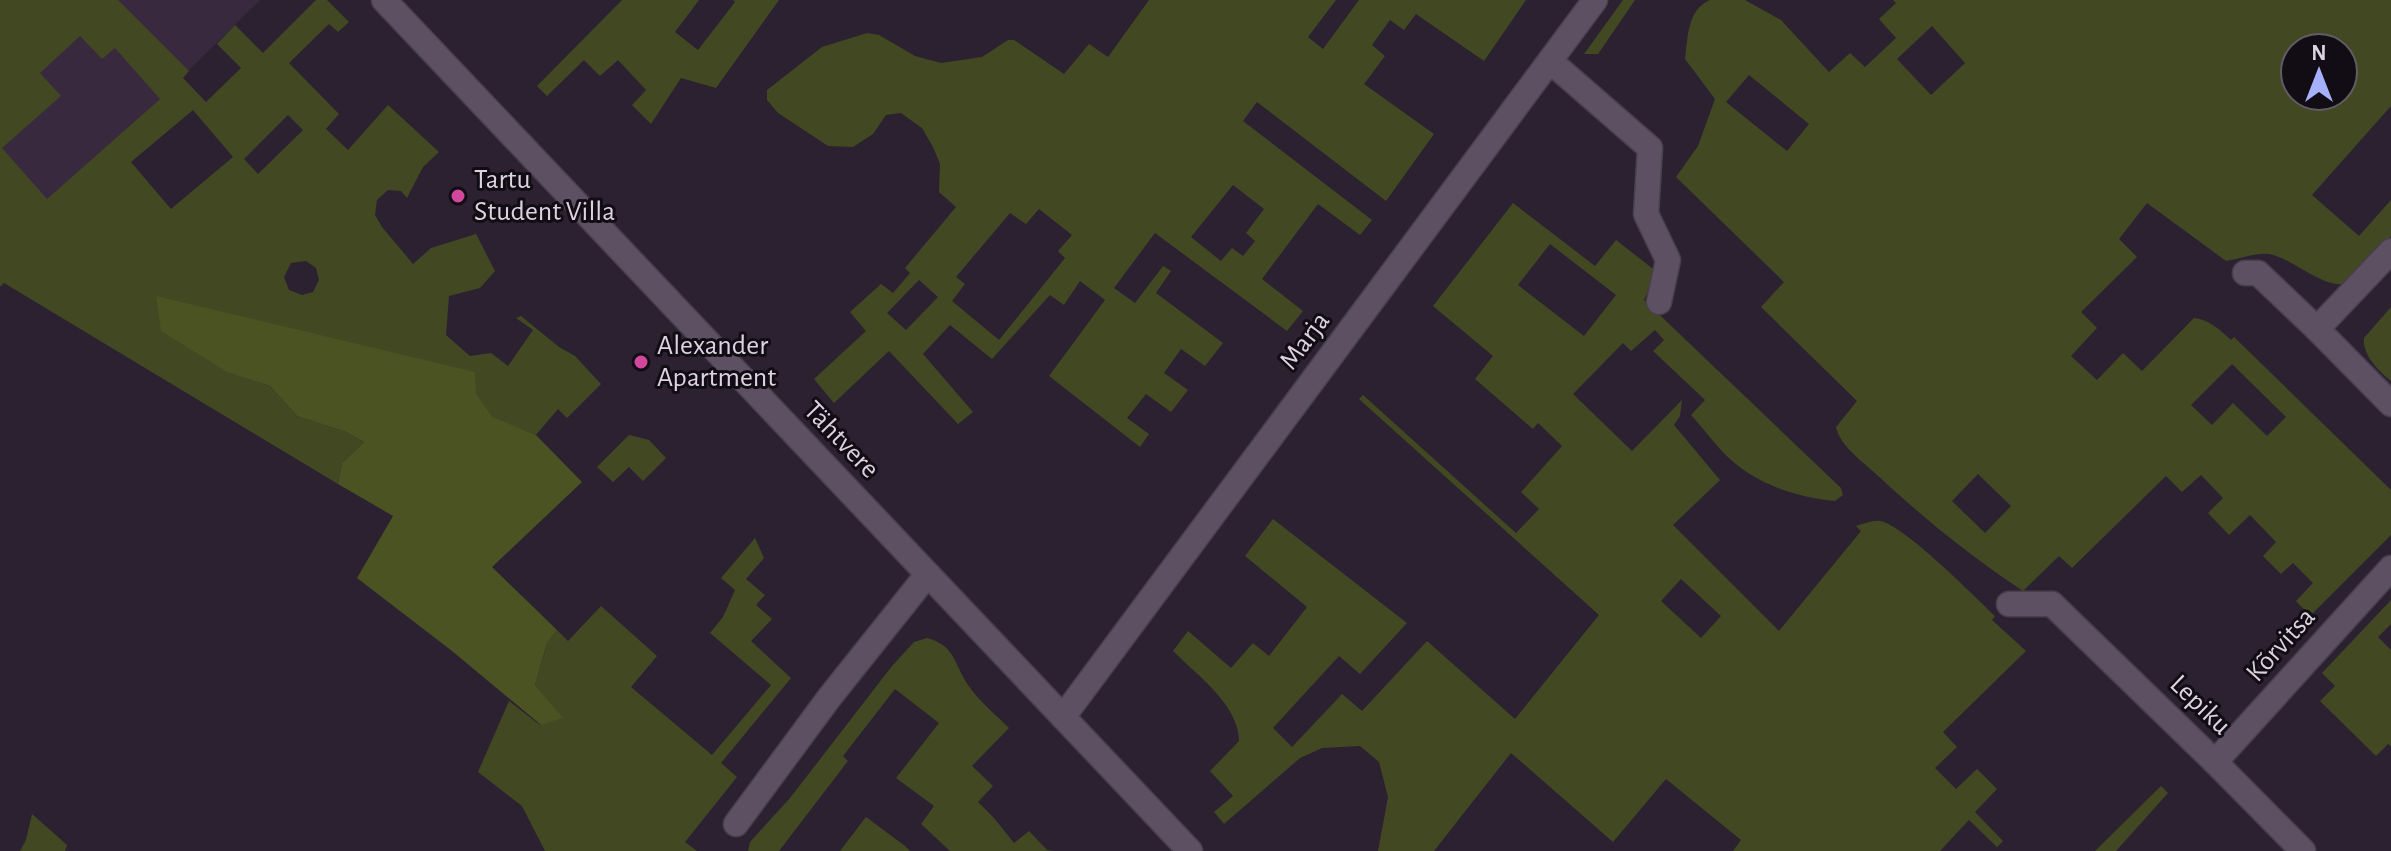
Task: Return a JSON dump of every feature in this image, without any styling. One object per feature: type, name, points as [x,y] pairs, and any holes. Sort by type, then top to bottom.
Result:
[{"type":"street","name":"Tähtvere","points":[[384,0],[1190,851]]},
{"type":"street","name":"Marja","points":[[1063,717],[1595,0]]},
{"type":"street","points":[[1550,61],[1650,148],[1646,214],[1668,260],[1659,302]]},
{"type":"street","points":[[2317,329],[2391,251]]},
{"type":"street","points":[[2245,273],[2258,273],[2391,404]]},
{"type":"street","name":"Kõrvitsa","points":[[2215,762],[2391,568]]},
{"type":"street","points":[[736,824],[829,698],[927,575]]},
{"type":"street","name":"Lepiku","points":[[2009,604],[2052,604],[2303,851]]},
{"type":"shaded area","points":[[0,0],[260,0],[160,99],[47,200],[3,283]]},
{"type":"green space","points":[[0,0],[118,0],[189,71],[183,78],[206,102],[241,68],[217,44],[235,25],[263,53],[316,0],[327,0],[349,22],[338,32],[329,24],[289,63],[339,114],[326,129],[348,150],[388,105],[439,152],[423,167],[407,198],[401,191],[388,190],[377,200],[375,215],[382,227],[413,264],[431,248],[476,234],[495,271],[480,288],[449,296],[446,335],[470,356],[491,353],[508,366],[533,330],[516,318],[521,316],[575,356],[601,384],[567,418],[558,409],[536,435],[492,418],[476,393],[229,373],[270,386],[297,416],[346,432],[364,442],[342,463],[338,484],[4,283],[0,287]],"holes":[[[80,36],[102,59],[115,48],[160,99],[47,199],[2,148],[61,96],[40,73]],[[193,110],[233,157],[171,209],[131,162]],[[288,115],[303,130],[258,174],[244,159]],[[306,261],[316,268],[319,280],[313,292],[302,295],[289,290],[284,277],[291,263]]]},
{"type":"green space","points":[[622,0],[699,0],[675,32],[698,50],[735,2],[733,0],[779,0],[716,88],[681,78],[651,124],[632,105],[646,90],[618,60],[600,76],[584,60],[547,96],[537,86]]},
{"type":"green space","points":[[1149,0],[1336,0],[1308,37],[1323,49],[1359,0],[1526,0],[1484,61],[1416,14],[1404,30],[1390,20],[1372,45],[1385,56],[1364,84],[1434,134],[1386,201],[1257,102],[1243,121],[1372,220],[1360,235],[1318,204],[1262,279],[1303,311],[1287,331],[1155,233],[1114,288],[1135,303],[1163,266],[1171,271],[1156,293],[1223,343],[1205,366],[1181,349],[1164,373],[1188,390],[1171,412],[1146,394],[1127,418],[1149,434],[1140,447],[1049,376],[1105,300],[1080,281],[1064,305],[1050,295],[992,359],[950,325],[923,354],[973,412],[958,424],[889,351],[834,403],[814,379],[866,331],[850,312],[881,284],[893,293],[910,273],[905,268],[956,207],[939,192],[940,164],[922,128],[901,113],[886,115],[873,134],[853,147],[828,146],[778,113],[767,100],[767,90],[822,47],[867,33],[879,35],[915,56],[941,63],[982,57],[1008,40],[1014,40],[1064,74],[1089,44],[1108,57]],"holes":[[[1233,185],[1264,209],[1246,233],[1255,241],[1243,256],[1232,248],[1221,261],[1191,237]],[[1039,209],[1072,235],[1058,251],[1065,258],[999,340],[952,301],[965,284],[956,277],[1010,213],[1026,224]],[[919,280],[938,297],[906,330],[887,313]]]},
{"type":"green space","points":[[1623,0],[1635,0],[1598,54],[1584,54]]},
{"type":"green space","points":[[1710,0],[1745,0],[1781,20],[1829,72],[1850,53],[1865,67],[1896,38],[1879,19],[1896,3],[1893,0],[2391,0],[2391,106],[2312,195],[2359,236],[2391,200],[2391,236],[2366,268],[2354,279],[2341,284],[2321,279],[2269,254],[2226,261],[2147,203],[2119,239],[2137,257],[2081,312],[2097,328],[2071,356],[2097,380],[2123,353],[2142,371],[2194,318],[2210,323],[2231,340],[2234,337],[2391,490],[2391,535],[2310,616],[2296,601],[2313,583],[2293,563],[2281,574],[2263,556],[2276,542],[2250,515],[2229,535],[2208,513],[2223,498],[2201,475],[2182,492],[2166,476],[2072,568],[2059,556],[2023,591],[1965,550],[1847,447],[1836,427],[1857,401],[1761,307],[1784,282],[1676,177],[1698,146],[1715,99],[1685,59],[1688,33],[1697,10]],"holes":[[[1932,26],[1965,63],[1931,95],[1897,59]],[[1749,75],[1809,124],[1787,151],[1726,102]],[[2232,364],[2286,417],[2267,436],[2233,403],[2212,425],[2191,405]],[[1978,474],[2011,506],[1985,533],[1952,501]]]},
{"type":"green space","points":[[1513,203],[1595,266],[1616,240],[1657,272],[1644,300],[1841,488],[1843,495],[1835,501],[1784,490],[1748,473],[1731,460],[1691,415],[1705,400],[1653,351],[1664,340],[1655,330],[1631,351],[1623,343],[1573,394],[1632,451],[1682,400],[1680,416],[1674,425],[1720,480],[1673,525],[1779,631],[1861,531],[1856,526],[1877,521],[1891,525],[1905,535],[1995,616],[1992,620],[2026,651],[1943,732],[1957,747],[1935,768],[1956,789],[1977,769],[1997,789],[1975,812],[2003,841],[1997,847],[1969,820],[1940,851],[1733,851],[1741,840],[1666,779],[1613,842],[1511,753],[1434,851],[1378,851],[1388,797],[1379,762],[1360,746],[1322,748],[1300,758],[1224,824],[1214,812],[1233,796],[1210,771],[1239,741],[1237,728],[1232,715],[1215,692],[1173,651],[1188,631],[1231,668],[1253,643],[1269,656],[1307,607],[1245,556],[1273,519],[1407,623],[1360,674],[1339,656],[1273,728],[1292,747],[1342,694],[1362,711],[1427,641],[1515,719],[1599,615],[1359,399],[1363,395],[1516,533],[1539,509],[1521,492],[1562,446],[1538,423],[1533,429],[1475,379],[1493,356],[1433,306]],"holes":[[[1550,244],[1616,295],[1584,336],[1518,285]],[[1681,579],[1721,616],[1701,638],[1661,601]]]},
{"type":"green space","points":[[156,296],[475,372],[476,393],[492,417],[536,435],[582,482],[492,567],[557,630],[547,643],[535,685],[563,718],[541,725],[357,578],[393,516],[338,484],[342,463],[364,442],[346,432],[297,416],[270,386],[229,373],[161,331]]},
{"type":"green space","points":[[2391,307],[2391,381],[2368,356],[2364,338]]},
{"type":"green space","points":[[629,435],[649,440],[666,458],[643,481],[629,467],[613,482],[597,467]]},
{"type":"green space","points":[[755,538],[764,558],[746,579],[765,595],[756,605],[772,619],[751,641],[791,678],[721,763],[737,777],[685,842],[697,851],[545,851],[522,806],[478,772],[509,701],[540,725],[562,718],[535,685],[547,643],[557,630],[568,641],[601,606],[657,656],[631,687],[712,755],[771,685],[710,633],[723,617],[735,590],[721,578]]},
{"type":"green space","points":[[2391,600],[2391,624],[2378,637],[2391,650],[2391,746],[2388,744],[2376,756],[2320,701],[2335,686],[2322,673]]},
{"type":"green space","points":[[927,638],[949,650],[972,691],[1009,728],[972,766],[993,786],[978,802],[1014,843],[1029,831],[1047,850],[1055,851],[950,851],[921,824],[934,806],[896,778],[939,723],[895,689],[843,756],[848,761],[779,851],[748,851],[750,842],[790,798],[892,666],[914,642]]},
{"type":"green space","points":[[2161,786],[2168,793],[2116,851],[2095,851]]},
{"type":"green space","points":[[32,814],[67,845],[65,851],[20,851]]},
{"type":"green space","points":[[866,817],[905,846],[910,851],[840,851]]},
{"type":"place","name":"Tartu Student Villa","points":[[458,196]]},
{"type":"place","name":"Alexander Apartment","points":[[641,362]]}]
